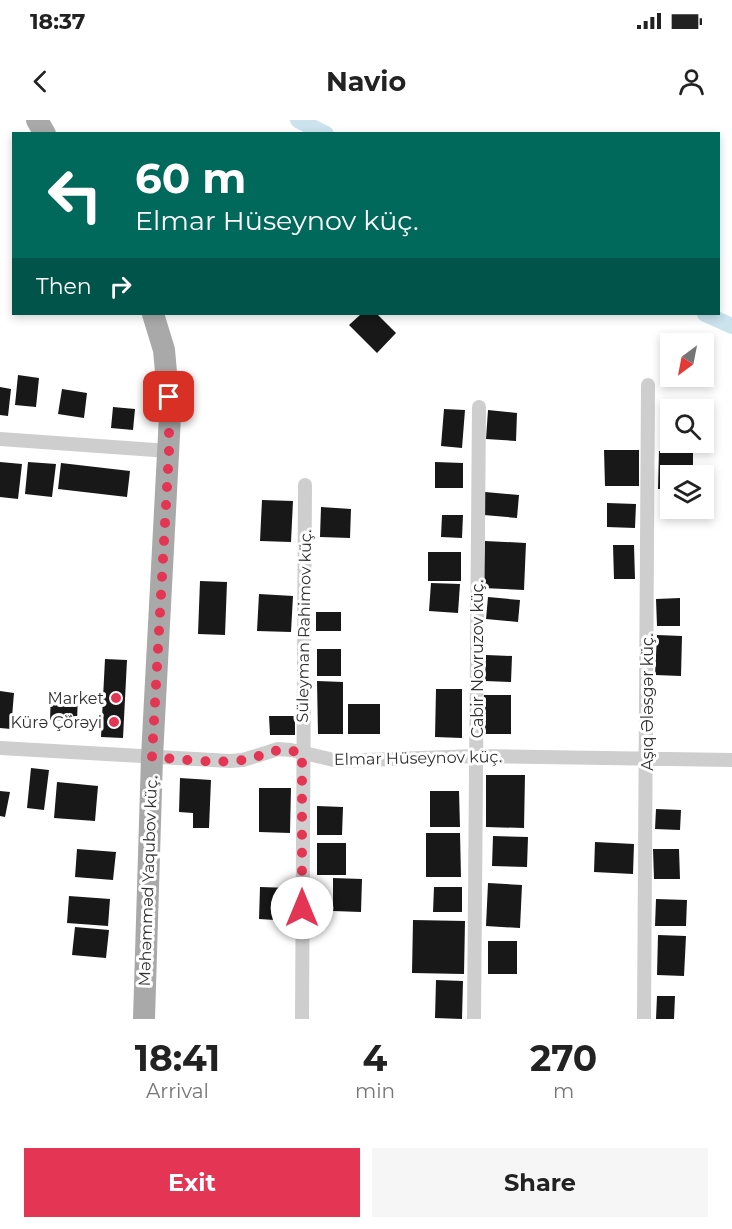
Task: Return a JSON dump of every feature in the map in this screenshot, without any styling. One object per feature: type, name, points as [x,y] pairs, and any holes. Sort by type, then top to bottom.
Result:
[{"type":"main road","name":"Məhəmməd Yaqubov küç.","points":[[144,1019],[152,757],[170,416],[164,350],[153,315]]},
{"type":"street","name":"Aşıq Ələsgər küç.","points":[[644,1019],[648,385]]},
{"type":"street","name":"Cabir Novruzov küç.","points":[[474,1019],[479,408]]},
{"type":"street","points":[[0,439],[169,451]]},
{"type":"street","name":"Süleyman Rahimov küç.","points":[[302,1019],[305,485]]},
{"type":"street","name":"Elmar Hüseynov küç.","points":[[0,748],[230,761],[243,760],[278,749],[338,761],[476,756],[732,760]]},
{"type":"building","points":[[360,315],[378,315],[396,333],[377,353],[349,325]]},
{"type":"building","points":[[18,375],[39,378],[36,407],[15,405]]},
{"type":"building","points":[[0,387],[11,389],[8,416],[0,415]]},
{"type":"building","points":[[62,389],[87,393],[84,418],[58,414]]},
{"type":"building","points":[[113,407],[135,409],[133,430],[111,428]]},
{"type":"building","points":[[444,409],[465,410],[462,448],[441,446]]},
{"type":"building","points":[[488,410],[517,413],[516,441],[486,439]]},
{"type":"building","points":[[604,450],[639,450],[639,486],[605,486]]},
{"type":"building","points":[[659,451],[660,453],[693,453],[693,465],[660,465],[660,489],[658,489]]},
{"type":"building","points":[[0,462],[22,464],[18,499],[0,497]]},
{"type":"building","points":[[28,462],[56,464],[52,497],[25,494]]},
{"type":"building","points":[[435,462],[463,463],[463,488],[435,488]]},
{"type":"building","points":[[61,463],[130,471],[127,497],[58,489]]},
{"type":"building","points":[[485,492],[519,495],[517,518],[484,515]]},
{"type":"building","points":[[262,500],[293,501],[291,542],[260,541]]},
{"type":"building","points":[[607,503],[636,504],[635,528],[607,527]]},
{"type":"building","points":[[321,507],[351,509],[350,538],[320,537]]},
{"type":"building","points":[[442,515],[463,515],[462,538],[441,537]]},
{"type":"building","points":[[485,541],[526,543],[524,590],[483,588]]},
{"type":"building","points":[[613,545],[634,545],[635,579],[614,579]]},
{"type":"building","points":[[428,552],[461,552],[461,581],[428,581]]},
{"type":"building","points":[[200,581],[227,582],[225,635],[198,634]]},
{"type":"building","points":[[431,583],[460,584],[458,613],[429,611]]},
{"type":"building","points":[[259,594],[293,596],[291,632],[257,631]]},
{"type":"building","points":[[488,597],[520,600],[518,622],[486,619]]},
{"type":"building","points":[[680,598],[680,626],[657,626],[656,599]]},
{"type":"building","points":[[316,612],[341,612],[341,631],[316,631]]},
{"type":"building","points":[[657,635],[682,636],[681,676],[655,675]]},
{"type":"building","points":[[317,649],[341,649],[341,676],[317,676]]},
{"type":"building","points":[[486,655],[512,656],[511,682],[485,681]]},
{"type":"building","points":[[105,659],[127,660],[123,738],[101,737]]},
{"type":"building","points":[[317,681],[343,682],[343,734],[318,734]]},
{"type":"building","points":[[436,689],[462,689],[462,738],[435,737]]},
{"type":"building","points":[[0,691],[14,693],[11,729],[0,728]]},
{"type":"building","points":[[51,692],[78,694],[77,721],[50,720]]},
{"type":"building","points":[[484,695],[511,695],[511,734],[483,734]]},
{"type":"building","points":[[348,704],[380,704],[380,734],[348,734]]},
{"type":"building","points":[[269,716],[295,716],[295,735],[270,735]]},
{"type":"building","points":[[31,768],[49,770],[44,810],[27,808]]},
{"type":"building","points":[[486,775],[525,775],[524,828],[486,827]]},
{"type":"building","points":[[180,778],[211,780],[209,828],[193,828],[193,813],[179,812]]},
{"type":"building","points":[[57,782],[98,786],[95,821],[54,818]]},
{"type":"building","points":[[259,788],[291,788],[290,833],[259,832]]},
{"type":"building","points":[[0,791],[10,792],[5,817],[0,816]]},
{"type":"building","points":[[430,791],[459,791],[460,827],[430,827]]},
{"type":"building","points":[[317,806],[343,807],[342,835],[317,835]]},
{"type":"building","points":[[656,809],[681,810],[680,830],[655,829]]},
{"type":"building","points":[[426,833],[460,833],[461,877],[426,877]]},
{"type":"building","points":[[493,836],[528,837],[527,867],[492,866]]},
{"type":"building","points":[[595,842],[634,844],[633,874],[594,872]]},
{"type":"building","points":[[317,843],[346,843],[346,875],[317,875]]},
{"type":"building","points":[[77,849],[116,852],[113,880],[75,877]]},
{"type":"building","points":[[653,849],[679,849],[680,879],[654,879]]},
{"type":"building","points":[[333,878],[362,879],[361,912],[333,911]]},
{"type":"building","points":[[488,883],[522,885],[520,928],[486,926]]},
{"type":"building","points":[[260,887],[291,888],[290,921],[259,919]]},
{"type":"building","points":[[434,887],[462,887],[462,912],[433,912]]},
{"type":"building","points":[[69,896],[110,899],[108,926],[67,923]]},
{"type":"building","points":[[656,899],[687,900],[686,926],[655,926]]},
{"type":"building","points":[[413,920],[465,921],[464,974],[412,973]]},
{"type":"building","points":[[75,927],[109,930],[106,958],[72,955]]},
{"type":"building","points":[[658,935],[686,936],[684,976],[657,975]]},
{"type":"building","points":[[488,941],[517,941],[517,974],[488,974]]},
{"type":"building","points":[[436,980],[463,981],[462,1019],[435,1018]]},
{"type":"building","points":[[657,996],[675,996],[674,1019],[656,1019]]},
{"type":"waterway","points":[[298,120],[322,132]]},
{"type":"waterway","points":[[707,315],[732,326]]},
{"type":"place","name":"Market","points":[[116,698]]},
{"type":"place","name":"Kürə Çörəyi","points":[[114,722]]},
{"type":"route","points":[[169,397],[169,451],[152,757],[230,761],[252,758],[278,749],[302,753],[302,908]]}]
